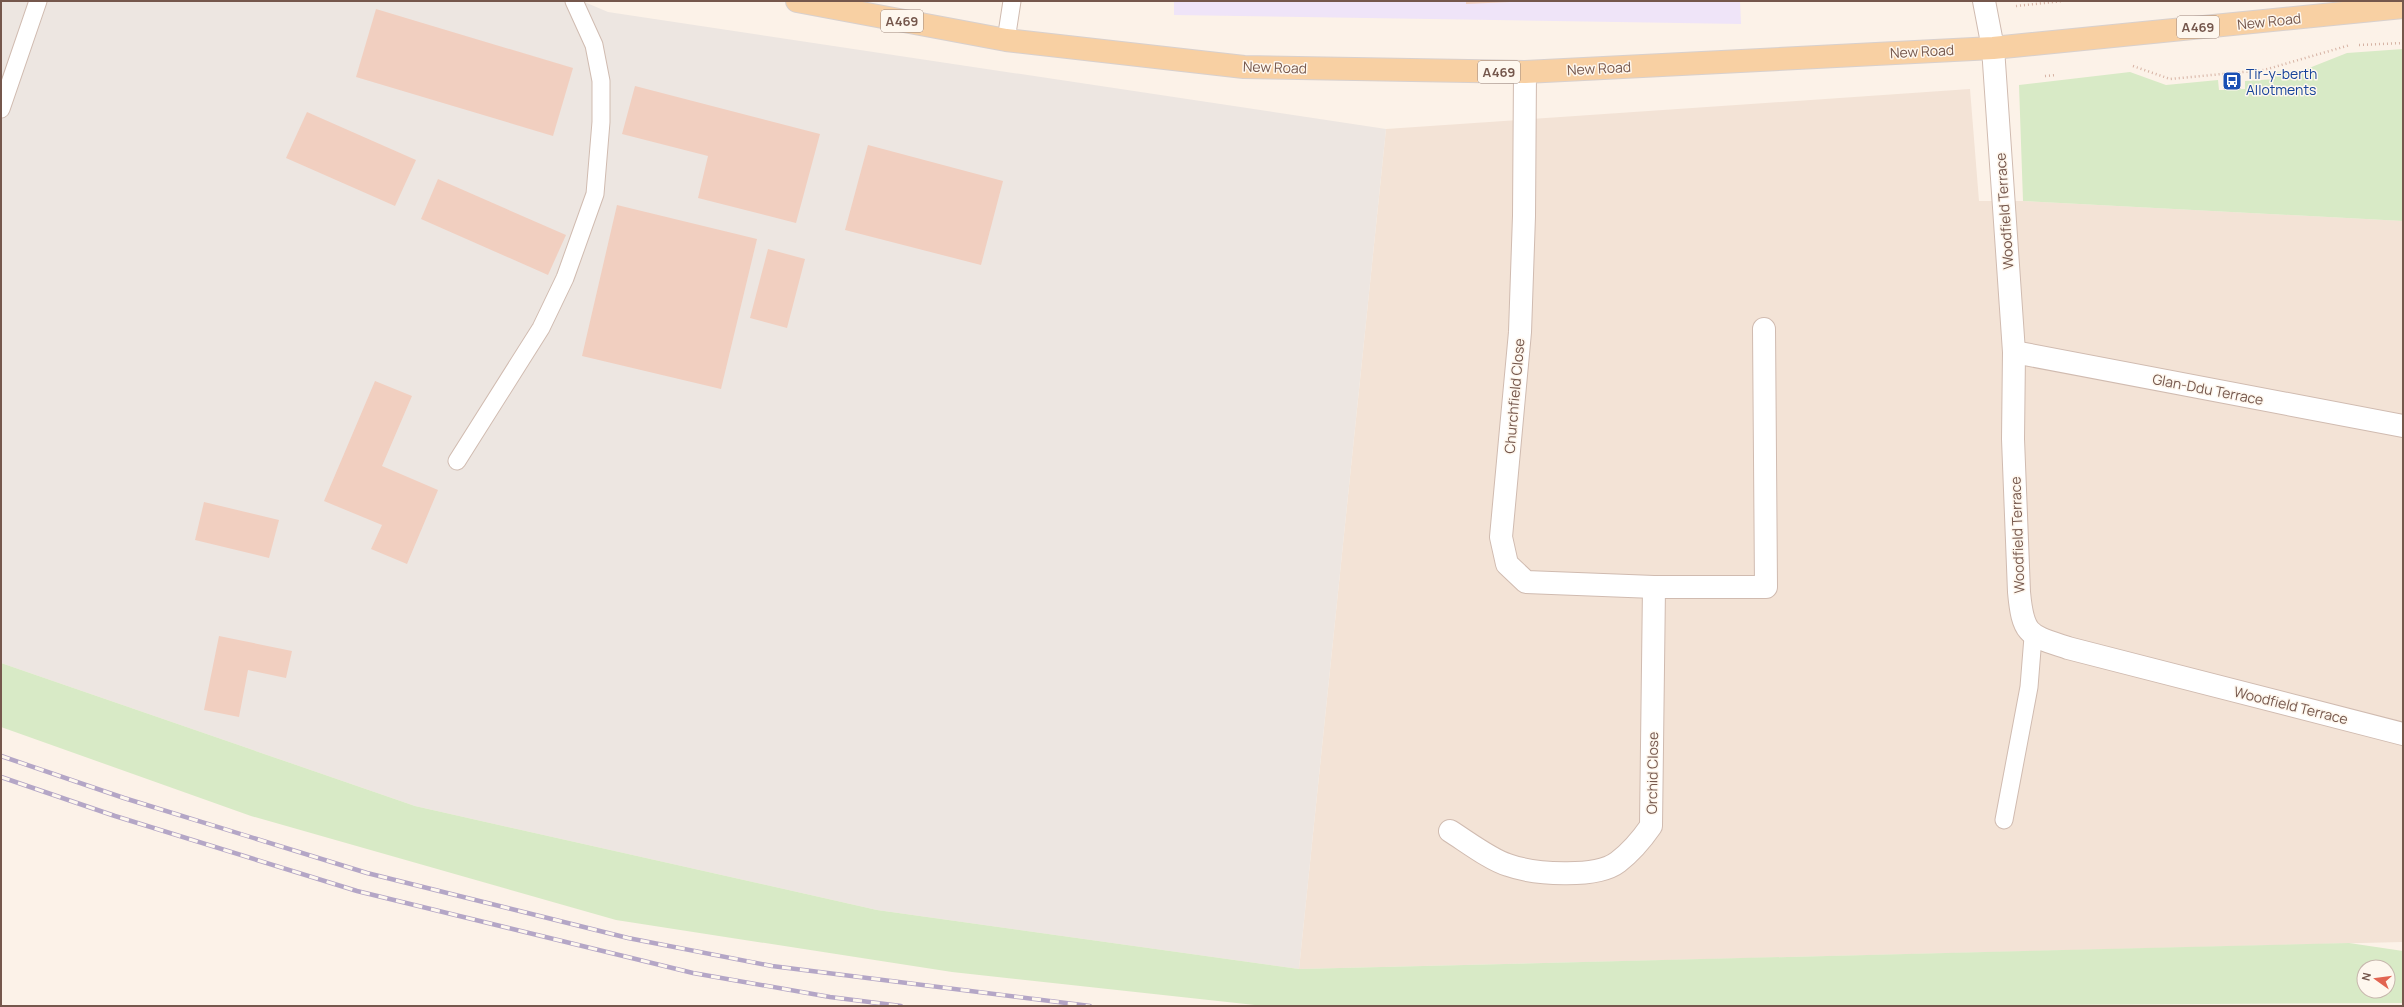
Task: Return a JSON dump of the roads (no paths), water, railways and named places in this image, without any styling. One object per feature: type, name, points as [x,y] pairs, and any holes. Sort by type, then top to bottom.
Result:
[{"type":"main road","name":"New Road","points":[[798,1],[1006,40],[1244,67],[1525,72],[1993,48],[2403,7]]},
{"type":"street","name":"Woodfield Terrace","points":[[1984,1],[1993,48],[2014,352],[2013,439],[2021,618],[2033,637],[2068,648],[2403,734]]},
{"type":"street","name":"Churchfield Close","points":[[1525,72],[1524,216],[1520,332],[1501,537],[1507,564],[1526,582],[1654,587],[1766,587],[1764,329]]},
{"type":"street","name":"Glan-Ddu Terrace","points":[[2014,352],[2403,426]]},
{"type":"street","name":"Orchid Close","points":[[1450,831],[1507,865],[1542,872],[1592,871],[1617,863],[1640,842],[1651,826],[1654,587]]},
{"type":"lane","points":[[1,110],[38,1]]},
{"type":"lane","points":[[457,461],[541,328],[565,278],[595,194],[601,122],[601,81],[594,45],[574,1]]},
{"type":"lane","points":[[1006,40],[1012,1]]},
{"type":"lane","points":[[2004,820],[2029,687],[2033,637]]},
{"type":"railway","points":[[1,756],[124,798],[367,873],[628,938],[772,966],[1090,1006]]},
{"type":"railway","points":[[1,777],[115,816],[357,891],[693,973],[830,997],[901,1006]]},
{"type":"place","name":"Tir-y-berth Allotments","points":[[2232,81]]}]
